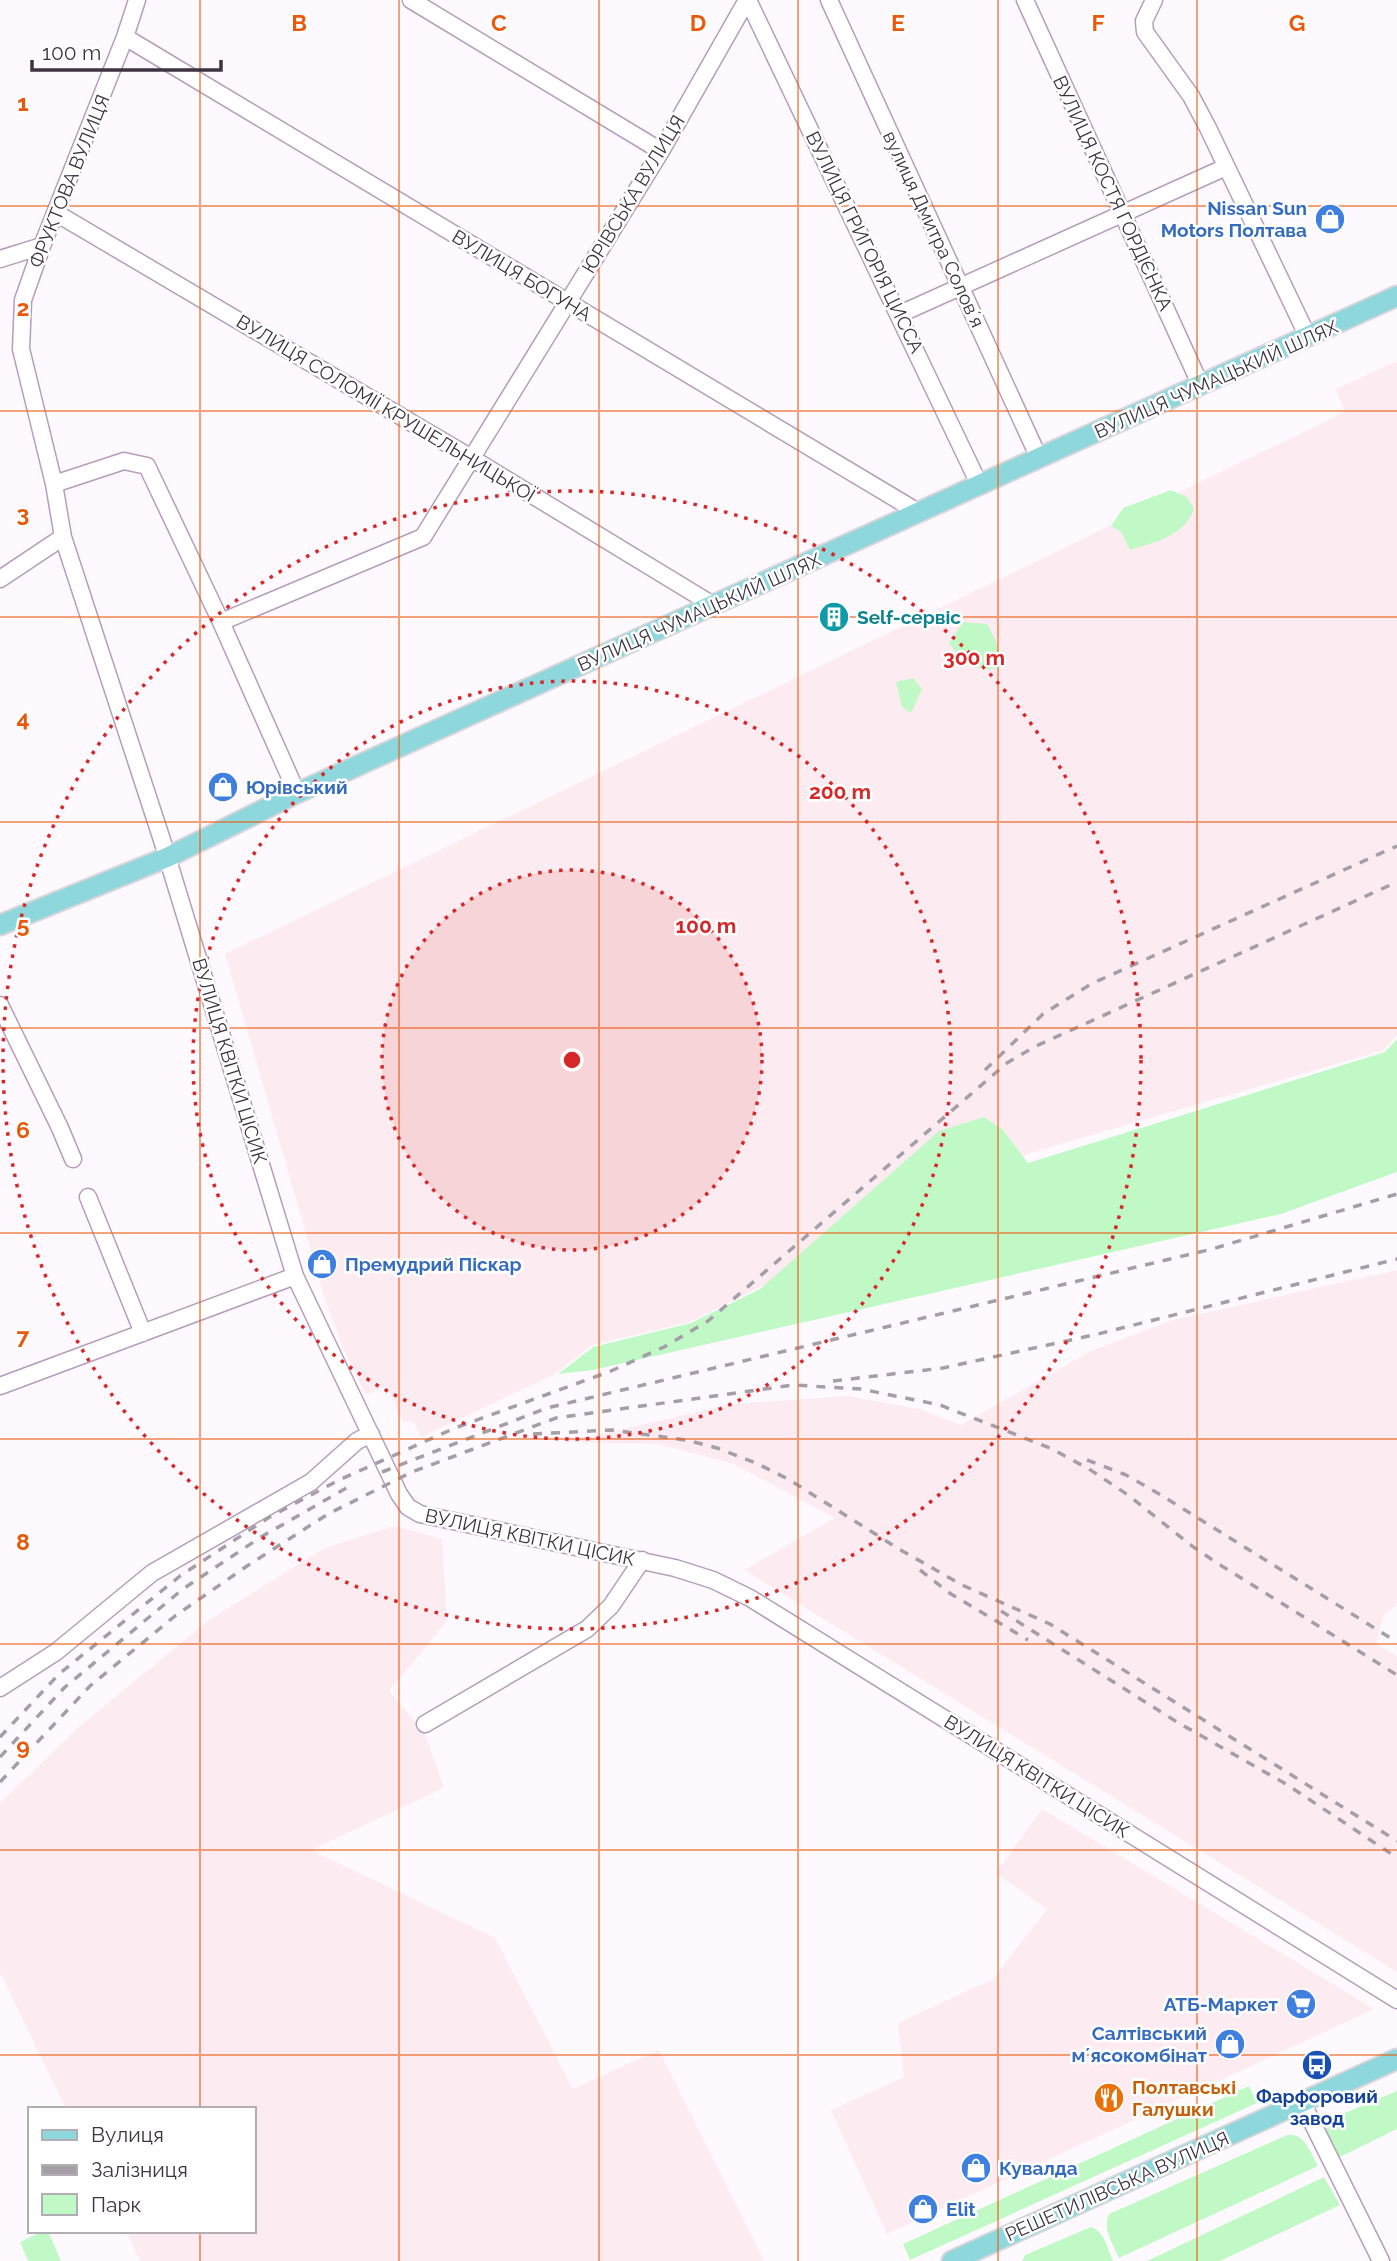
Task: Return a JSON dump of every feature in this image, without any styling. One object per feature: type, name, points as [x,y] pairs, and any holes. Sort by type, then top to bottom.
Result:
[{"type":"main road","name":"ВУЛИЦЯ ЧУМАЦЬКИЙ ШЛЯХ","points":[[0,925],[168,857],[298,793],[1397,296]]},
{"type":"main road","name":"РЕШЕТИЛІВСЬКА ВУЛИЦЯ","points":[[952,2261],[1397,2059]]},
{"type":"street","name":"ФРУКТОВА ВУЛИЦЯ","points":[[63,537],[54,484],[21,349],[23,300],[137,0]]},
{"type":"street","points":[[411,0],[661,151]]},
{"type":"street","name":"ЮРІВСЬКА ВУЛИЦЯ","points":[[221,622],[423,537],[661,151],[747,0]]},
{"type":"street","name":"ВУЛИЦЯ ГРИГОРІЯ ЦИССА","points":[[747,0],[900,314],[979,484]]},
{"type":"street","name":"вулиця Дмитра Соловʼя","points":[[829,0],[1039,458]]},
{"type":"street","name":"ВУЛИЦЯ КОСТЯ ГОРДІЄНКА","points":[[1025,0],[1201,386]]},
{"type":"street","points":[[1154,0],[1144,21],[1145,32],[1191,96],[1308,337]]},
{"type":"street","name":"ВУЛИЦЯ БОГУНА","points":[[125,37],[918,512]]},
{"type":"street","points":[[900,314],[1226,167]]},
{"type":"street","name":"ВУЛИЦЯ СОЛОМІЇ КРУШЕЛЬНИЦЬКОЇ","points":[[57,213],[473,459],[713,606]]},
{"type":"street","points":[[0,259],[42,246]]},
{"type":"street","points":[[54,484],[124,461],[147,466],[298,793]]},
{"type":"street","points":[[0,579],[63,537]]},
{"type":"street","name":"ВУЛИЦЯ КВІТКИ ЦІСИК","points":[[63,537],[168,857],[295,1276],[399,1494],[414,1512],[642,1560],[713,1580],[750,1598],[1397,2000]]},
{"type":"street","points":[[0,1004],[73,1159]]},
{"type":"street","points":[[88,1197],[143,1333]]},
{"type":"street","points":[[0,1386],[295,1276]]},
{"type":"street","points":[[0,1688],[57,1652],[152,1573],[311,1482],[356,1441],[370,1434]]},
{"type":"street","points":[[425,1724],[587,1629],[611,1606],[642,1560]]},
{"type":"street","points":[[1302,2102],[1381,2261]]},
{"type":"shaded area","points":[[1397,361],[1397,1035],[1384,1050],[1030,1153],[690,1322],[592,1345],[555,1374],[421,1437],[414,1422],[403,1421],[386,1386],[366,1395],[343,1348],[325,1299],[225,954],[1345,412],[1336,389]]},
{"type":"shaded area","points":[[1397,1270],[1397,1605],[1384,1614],[1376,1644],[1397,1656],[1397,1972],[744,1570],[835,1518],[734,1464],[658,1444],[566,1442],[732,1404],[848,1396],[919,1409],[961,1425],[1091,1351],[1173,1320]]},
{"type":"shaded area","points":[[394,1526],[442,1539],[447,1621],[389,1691],[425,1734],[444,1788],[311,1850],[495,1938],[573,2089],[659,2050],[764,2261],[140,2261],[127,2233],[256,2233],[256,2107],[65,2107],[0,1972],[0,1803],[79,1727],[209,1620],[325,1548]]},
{"type":"shaded area","points":[[1042,1809],[1374,2009],[887,2234],[831,2110],[904,2077],[898,2023],[993,1979],[1047,1909],[996,1873]]},
{"type":"green space","points":[[1171,490],[1187,497],[1194,509],[1189,519],[1168,537],[1130,550],[1121,532],[1111,526],[1123,508]]},
{"type":"green space","points":[[963,622],[987,624],[996,641],[1004,667],[979,668],[960,657],[949,643]]},
{"type":"green space","points":[[913,678],[922,689],[911,713],[902,707],[896,682]]},
{"type":"green space","points":[[1397,1039],[1397,1172],[1281,1214],[593,1370],[558,1374],[593,1347],[691,1323],[760,1289],[939,1131],[984,1117],[1003,1130],[1028,1163],[1385,1052]]},
{"type":"green space","points":[[1249,2086],[1257,2103],[910,2260],[903,2244]]},
{"type":"green space","points":[[1397,2091],[1397,2129],[1334,2160],[1322,2129],[1326,2121]]},
{"type":"green space","points":[[1287,2135],[1303,2140],[1318,2166],[1119,2258],[1108,2231],[1109,2214]]},
{"type":"green space","points":[[1324,2177],[1340,2205],[1220,2261],[1147,2261]]},
{"type":"green space","points":[[1091,2227],[1102,2236],[1113,2261],[1022,2261],[1025,2255]]},
{"type":"green space","points":[[39,2233],[49,2233],[61,2261],[28,2261],[20,2242]]},
{"type":"railway","points":[[985,1070],[1043,1014],[1091,984],[1397,846]]},
{"type":"railway","points":[[0,1737],[59,1674],[180,1576],[268,1518],[339,1480],[455,1428],[611,1371],[664,1347],[708,1321],[1007,1063],[1034,1047],[1397,882]]},
{"type":"railway","points":[[382,1472],[547,1408],[1212,1249],[1397,1194]]},
{"type":"railway","points":[[833,1381],[943,1368],[1098,1334],[1397,1259]]},
{"type":"railway","points":[[0,1782],[90,1686],[175,1616],[328,1514],[412,1472],[556,1418],[793,1385],[861,1389],[940,1405],[1050,1448],[1089,1469],[1128,1495],[1217,1563],[1397,1675]]},
{"type":"railway","points":[[533,1434],[612,1430],[686,1440],[756,1463],[788,1479],[962,1585],[1050,1624],[1397,1841]]},
{"type":"railway","points":[[1087,1460],[1126,1475],[1161,1495],[1397,1642]]},
{"type":"railway","points":[[0,1757],[65,1687],[183,1589],[261,1537],[350,1486]]},
{"type":"railway","points":[[920,1570],[951,1594],[1028,1640]]},
{"type":"railway","points":[[1001,1611],[1177,1722],[1286,1784],[1393,1855]]},
{"type":"place","name":"Nissan Sun Motors Полтава","points":[[1330,219]]},
{"type":"place","name":"Self-сервіс","points":[[834,617]]},
{"type":"place","name":"Юрівський","points":[[223,787]]},
{"type":"place","name":"Премудрий Піскар","points":[[322,1264]]},
{"type":"place","name":"АТБ-Маркет","points":[[1301,2004]]},
{"type":"place","name":"Салтівський мʼясокомбінат","points":[[1230,2044]]},
{"type":"place","name":"Фарфоровий завод","points":[[1317,2065]]},
{"type":"place","name":"Полтавські Галушки","points":[[1109,2098]]},
{"type":"place","name":"Кувалда","points":[[976,2168]]},
{"type":"place","name":"Elit","points":[[923,2209]]}]
